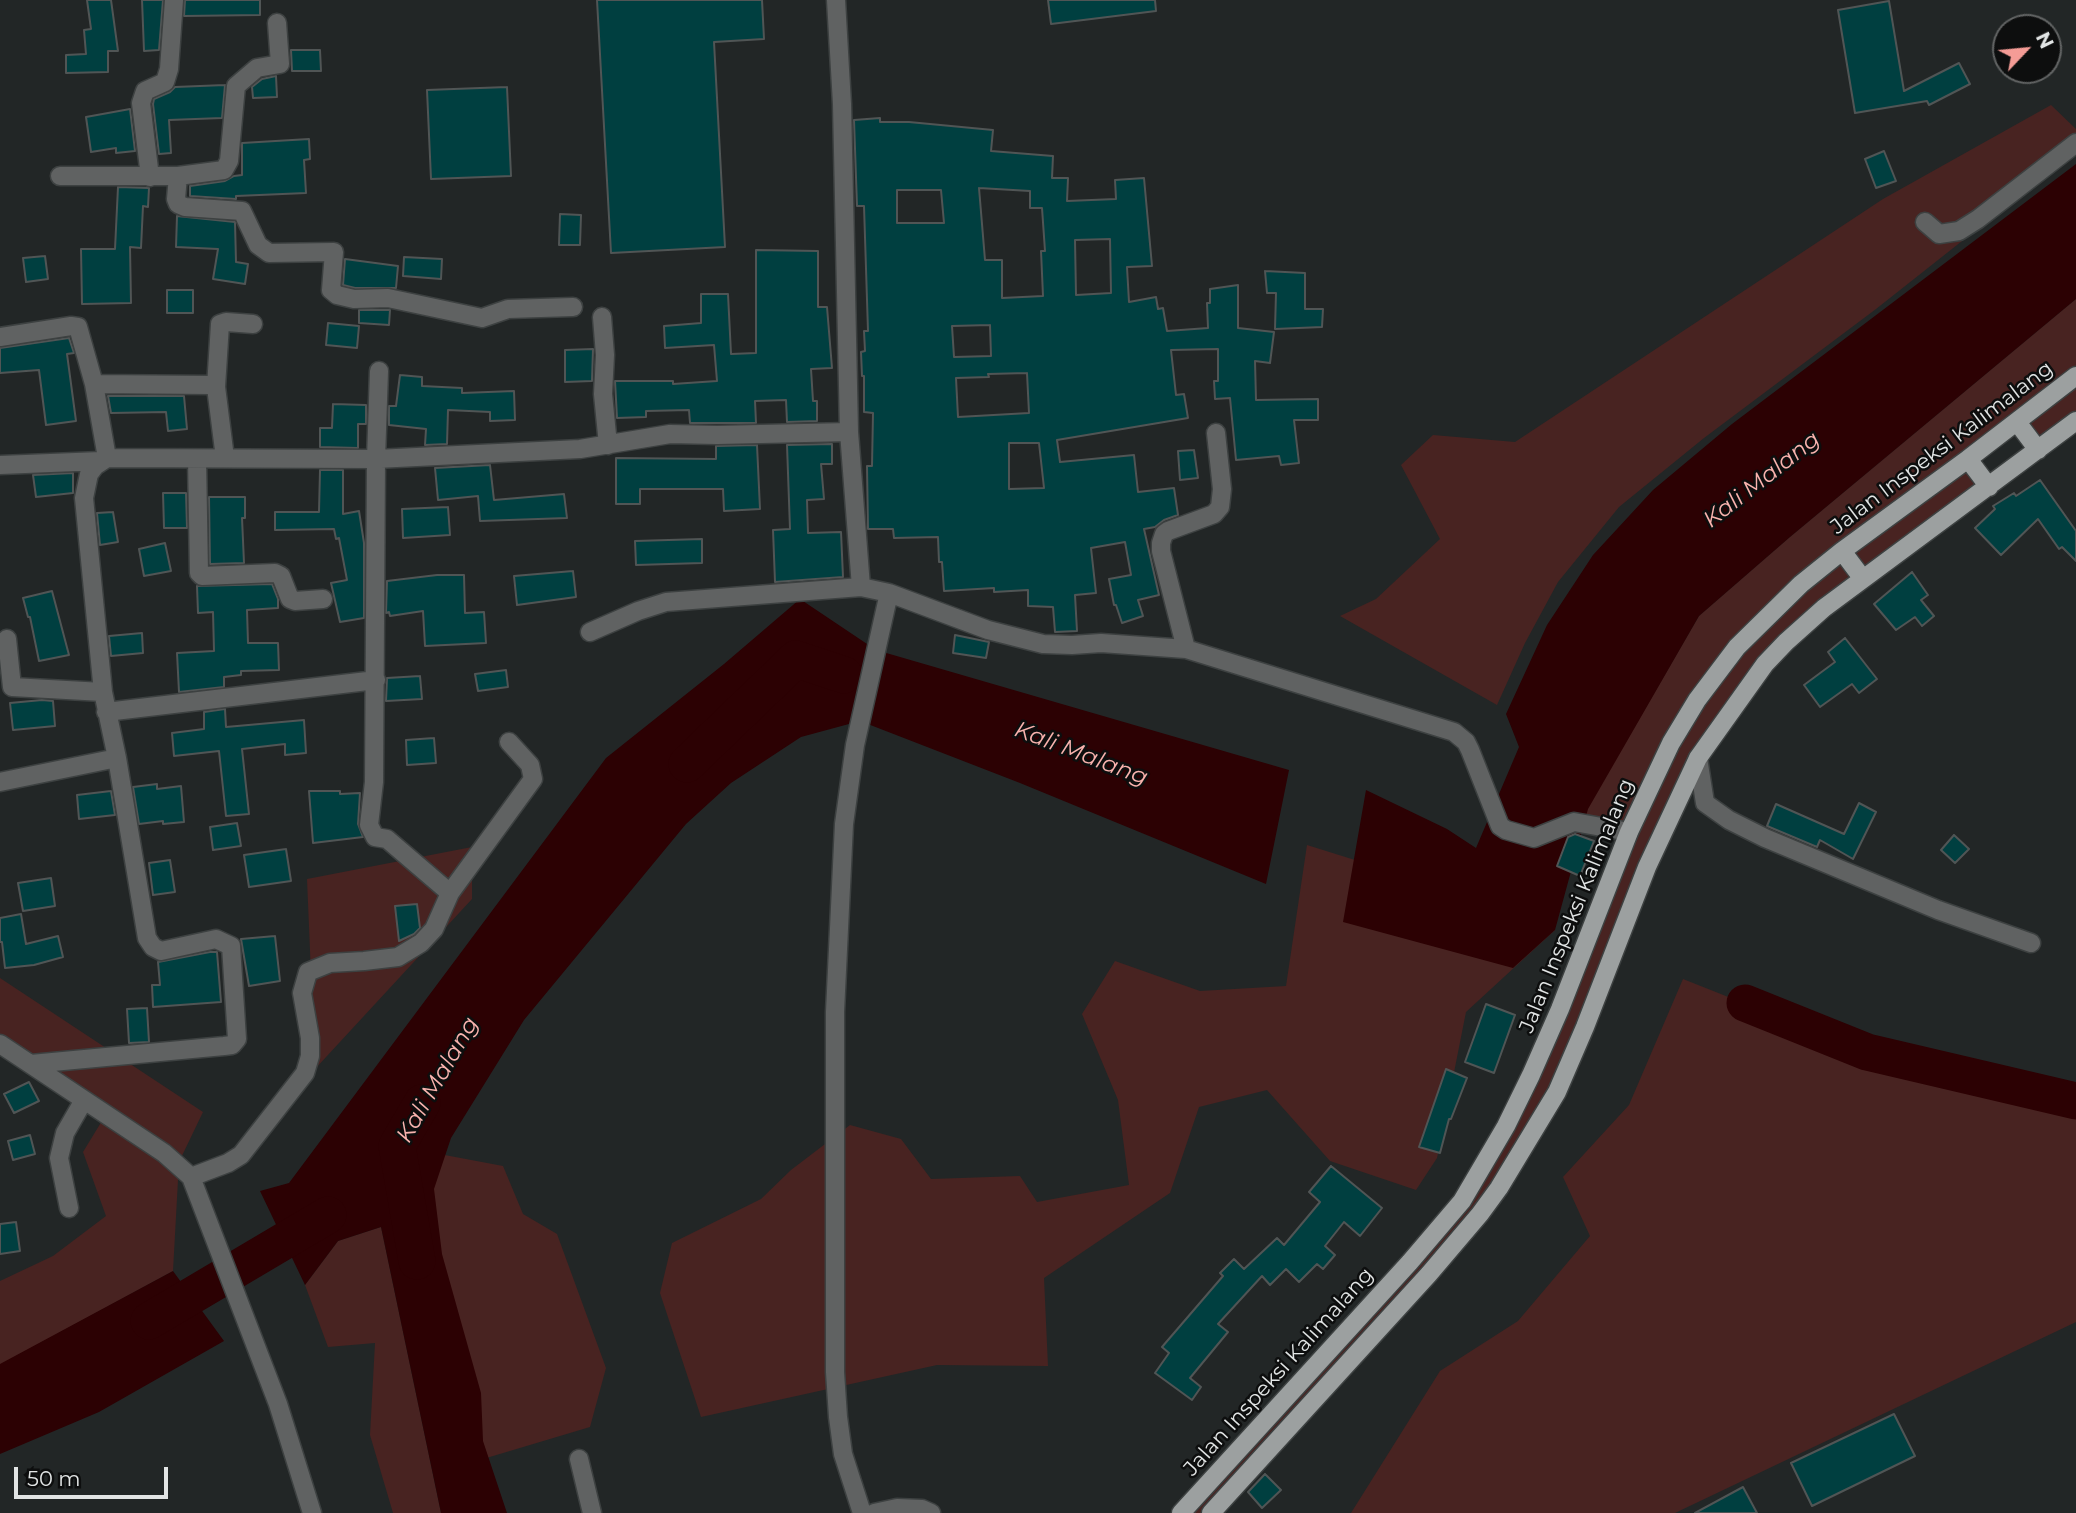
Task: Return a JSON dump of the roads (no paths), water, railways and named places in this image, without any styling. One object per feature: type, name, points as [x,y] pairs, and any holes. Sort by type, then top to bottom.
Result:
[{"type":"main road","name":"Jalan Inspeksi Kalimalang","points":[[1181,1513],[1410,1262],[1462,1201],[1506,1126],[1531,1075],[1560,1009],[1629,832],[1671,743],[1697,700],[1737,646],[1801,584],[1842,551],[2076,376]]},
{"type":"main road","name":"Jalan Inspeksi Kalimalang","points":[[1211,1513],[1429,1274],[1480,1214],[1521,1154],[1557,1092],[1647,867],[1698,758],[1757,675],[1786,642],[1863,579],[2076,421]]},
{"type":"main road","points":[[2017,422],[2038,450]]},
{"type":"main road","points":[[1968,459],[1989,487]]},
{"type":"main road","points":[[1842,551],[1863,579]]},
{"type":"main road","points":[[1765,617],[1786,642]]},
{"type":"street","points":[[150,177],[141,103],[145,91],[165,82],[169,69],[174,0]]},
{"type":"street","points":[[836,0],[842,104],[849,432],[861,587]]},
{"type":"street","points":[[60,176],[178,176],[224,170],[229,161],[236,86],[257,68],[280,64],[277,23]]},
{"type":"street","points":[[1925,222],[1939,234],[1959,230],[1978,219],[2076,143]]},
{"type":"street","points":[[178,176],[178,204],[242,211],[258,245],[269,253],[334,252],[331,290],[337,295],[354,299],[388,298],[482,318],[508,309],[573,307]]},
{"type":"street","points":[[602,317],[605,355],[603,394],[608,445]]},
{"type":"street","points":[[225,458],[216,387],[220,324],[253,324]]},
{"type":"street","points":[[0,337],[78,327],[94,384],[104,460]]},
{"type":"street","points":[[379,371],[374,782],[369,825],[375,837],[387,839],[450,893]]},
{"type":"street","points":[[94,384],[216,387]]},
{"type":"street","points":[[0,466],[104,460],[376,459],[580,449],[670,434],[849,432]]},
{"type":"street","points":[[1186,649],[1161,543],[1168,531],[1214,514],[1220,507],[1222,489],[1216,433]]},
{"type":"street","points":[[197,459],[199,573],[202,576],[275,573],[281,576],[290,599],[323,599]]},
{"type":"street","points":[[32,1064],[224,1046],[232,1045],[237,1039],[230,946],[216,939],[160,951],[153,947],[147,938],[117,758],[103,692],[84,498],[89,474],[104,460]]},
{"type":"street","points":[[590,632],[666,602],[861,587],[888,599],[1043,644],[1101,643],[1186,649],[1454,732],[1466,742],[1500,826],[1521,836],[1534,838],[1574,822],[1629,832]]},
{"type":"street","points":[[862,1513],[851,1485],[844,1454],[835,1372],[835,1012],[844,824],[855,745],[888,599]]},
{"type":"street","points":[[7,639],[12,687],[103,692]]},
{"type":"street","points":[[106,712],[376,680]]},
{"type":"street","points":[[191,1177],[228,1163],[240,1155],[305,1073],[310,1055],[310,1038],[302,993],[308,972],[330,963],[384,959],[408,952],[434,929],[450,893],[533,779],[530,765],[509,742]]},
{"type":"street","points":[[0,782],[117,758]]},
{"type":"street","points":[[1698,758],[1705,803],[1729,820],[1765,838],[1938,910],[2031,943]]},
{"type":"street","points":[[0,1044],[164,1153],[191,1177],[278,1404],[312,1513]]},
{"type":"street","points":[[69,1208],[59,1158],[65,1133],[84,1100]]},
{"type":"street","points":[[579,1459],[592,1513]]},
{"type":"street","points":[[874,1513],[897,1508],[922,1509],[931,1513]]},
{"type":"water","points":[[2076,164],[2076,299],[1699,616],[1588,809],[1555,930],[1513,968],[1343,922],[1366,790],[1447,829],[1476,848],[1519,747],[1506,714],[1547,625],[1593,555],[1653,490],[1732,424]]},
{"type":"water","points":[[800,599],[876,650],[1289,770],[1266,884],[860,721],[801,737],[731,783],[686,824],[524,1020],[451,1138],[434,1189],[442,1254],[481,1393],[483,1441],[507,1513],[441,1513],[381,1227],[338,1241],[305,1285],[260,1191],[289,1183],[606,758]]},
{"type":"water","points":[[173,1271],[224,1341],[99,1412],[0,1454],[0,1364]]},
{"type":"waterway","name":"Kali Malang","points":[[687,764],[796,659],[844,675]]},
{"type":"waterway","points":[[1745,1003],[1867,1052],[2076,1101]]},
{"type":"waterway","name":"Kali Malang","points":[[417,1261],[397,1146],[422,1103]]},
{"type":"waterway","points":[[149,1321],[328,1215]]}]
